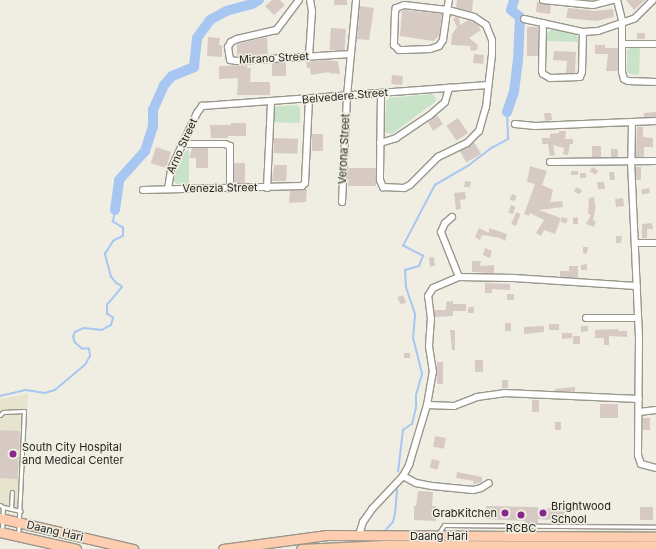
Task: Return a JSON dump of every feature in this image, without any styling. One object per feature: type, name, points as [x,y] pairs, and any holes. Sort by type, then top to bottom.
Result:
[{"type":"main road","name":"Daang Hari","points":[[1,518],[134,549]]},
{"type":"main road","name":"Daang Hari","points":[[1,532],[76,549]]},
{"type":"main road","name":"Daang Hari","points":[[223,549],[303,538],[359,535],[656,537]]},
{"type":"main road","name":"Daang Hari","points":[[301,549],[367,545],[624,548],[656,546]]},
{"type":"street","name":"Mirano Street","points":[[299,0],[276,30],[237,39],[231,42],[228,47],[229,58],[237,61],[351,54]]},
{"type":"street","points":[[309,56],[312,11],[310,0]]},
{"type":"street","name":"Verona Street","points":[[342,202],[347,96],[356,0]]},
{"type":"street","points":[[381,94],[380,184],[383,187],[404,188],[410,185],[438,157],[474,139],[482,124],[492,54],[490,32],[481,20],[448,10],[409,4],[399,6],[395,13],[394,46],[399,50],[403,50],[435,48],[439,46],[443,40],[448,10],[449,0]]},
{"type":"street","points":[[543,0],[593,5],[613,0]]},
{"type":"street","points":[[617,0],[622,24],[622,72],[624,79],[628,82],[656,82]]},
{"type":"street","points":[[524,19],[583,32],[598,31],[622,24],[635,18],[654,0]]},
{"type":"street","points":[[543,23],[542,71],[543,74],[550,78],[580,77],[582,72],[583,32]]},
{"type":"street","points":[[622,44],[656,44]]},
{"type":"street","name":"Belvedere Street","points":[[202,106],[488,85]]},
{"type":"street","points":[[380,143],[396,138],[429,116],[445,102],[449,88]]},
{"type":"street","name":"Venezia Street","points":[[143,190],[298,188],[305,183],[309,99]]},
{"type":"street","points":[[267,188],[271,102]]},
{"type":"street","name":"Arno Street","points":[[168,189],[169,174],[182,144],[199,109],[202,106]]},
{"type":"street","points":[[515,124],[535,126],[656,121]]},
{"type":"street","points":[[632,122],[631,161],[638,318],[638,455],[641,464],[656,468]]},
{"type":"street","points":[[182,144],[228,144],[230,146],[230,189]]},
{"type":"street","points":[[550,162],[656,161]]},
{"type":"street","points":[[452,217],[445,223],[440,232],[460,277]]},
{"type":"street","points":[[635,243],[656,243]]},
{"type":"street","points":[[359,535],[363,522],[372,509],[403,476],[409,464],[427,405],[433,372],[429,346],[431,319],[428,296],[434,288],[460,277],[513,278],[637,286]]},
{"type":"street","points":[[586,318],[638,318]]},
{"type":"street","points":[[427,405],[454,406],[477,398],[504,393],[639,399]]},
{"type":"street","points":[[639,412],[656,410]]},
{"type":"street","points":[[403,476],[416,483],[473,490],[481,488],[489,483]]},
{"type":"street","points":[[624,537],[624,548]]},
{"type":"lane","points":[[0,415],[3,412],[24,411],[21,511],[18,536]]},
{"type":"lane","points":[[11,509],[12,492]]},
{"type":"lane","points":[[0,505],[3,508],[21,511]]},
{"type":"lane","points":[[1,532],[3,508]]},
{"type":"lane","points":[[437,536],[444,525],[656,527]]},
{"type":"lane","points":[[621,526],[624,537]]},
{"type":"lane","points":[[624,537],[628,526]]},
{"type":"shaded area","name":"South City Hospital and Medical Center","points":[[28,394],[22,513],[0,509],[0,399]]},
{"type":"green space","points":[[552,29],[575,33],[578,37],[578,42],[547,41],[547,33]]},
{"type":"green space","points":[[631,47],[640,47],[639,75],[629,74],[627,71],[627,51]]},
{"type":"green space","points":[[432,94],[436,98],[435,102],[392,134],[385,132],[386,102],[389,98]]},
{"type":"green space","points":[[297,105],[300,109],[300,123],[271,122],[274,107]]},
{"type":"green space","points":[[189,149],[189,185],[177,184],[172,180],[174,168],[180,155]]},
{"type":"building","points":[[272,0],[280,0],[285,5],[274,15],[265,6]]},
{"type":"building","points":[[334,0],[347,0],[347,5],[334,5]]},
{"type":"building","points":[[457,0],[473,0],[472,12],[456,8]]},
{"type":"building","points":[[626,0],[645,0],[634,10]]},
{"type":"building","points":[[537,2],[551,5],[550,14],[536,12]]},
{"type":"building","points":[[360,6],[374,8],[369,40],[357,39]]},
{"type":"building","points":[[568,8],[596,11],[613,9],[614,17],[596,21],[566,18]]},
{"type":"building","points":[[405,10],[442,14],[439,36],[433,41],[400,36],[402,11]]},
{"type":"building","points":[[456,17],[459,18],[460,25],[468,20],[477,24],[481,30],[469,38],[478,45],[477,50],[471,51],[470,46],[451,45],[452,34],[457,27],[453,19]]},
{"type":"building","points":[[527,27],[538,27],[538,56],[527,56]]},
{"type":"building","points":[[331,28],[346,29],[344,51],[329,50]]},
{"type":"building","points":[[637,33],[645,33],[645,39],[637,39]]},
{"type":"building","points":[[208,37],[220,38],[219,45],[222,45],[222,57],[207,56]]},
{"type":"building","points":[[267,37],[268,54],[237,56],[237,44]]},
{"type":"building","points":[[595,45],[605,45],[605,48],[618,48],[618,71],[606,71],[608,54],[595,54]]},
{"type":"building","points":[[554,51],[576,52],[575,73],[566,73],[567,61],[553,60]]},
{"type":"building","points":[[474,54],[484,55],[483,64],[473,63]]},
{"type":"building","points":[[322,60],[338,61],[340,74],[329,72],[311,75],[310,68],[307,68],[306,62]]},
{"type":"building","points":[[272,63],[286,63],[286,76],[272,76]]},
{"type":"building","points":[[247,65],[247,68],[251,68],[250,82],[270,82],[270,95],[237,95],[238,78],[219,79],[219,66]]},
{"type":"building","points":[[392,75],[403,76],[402,85],[391,84]]},
{"type":"building","points":[[656,112],[656,117],[644,117],[644,113]]},
{"type":"building","points":[[544,113],[551,113],[552,120],[545,121]]},
{"type":"building","points":[[437,115],[443,124],[433,131],[428,122]]},
{"type":"building","points":[[458,118],[468,133],[456,141],[446,126]]},
{"type":"building","points":[[231,123],[246,123],[246,136],[211,138],[210,125],[231,125]]},
{"type":"building","points":[[637,127],[643,127],[643,137],[653,138],[653,147],[644,147],[644,157],[636,157]]},
{"type":"building","points":[[559,131],[566,131],[565,139],[573,139],[573,144],[570,144],[568,155],[563,154],[564,148],[553,145],[555,155],[550,156],[548,144],[542,144],[542,138],[550,138],[550,134],[559,133]]},
{"type":"building","points":[[312,134],[323,134],[323,151],[312,151]]},
{"type":"building","points":[[274,138],[298,139],[297,154],[273,153]]},
{"type":"building","points":[[474,142],[481,154],[466,163],[459,150]]},
{"type":"building","points":[[592,146],[601,146],[601,157],[592,157]]},
{"type":"building","points":[[156,147],[171,152],[166,168],[151,163]]},
{"type":"building","points":[[192,148],[208,148],[208,168],[196,168],[196,158],[189,158]]},
{"type":"building","points":[[611,149],[618,149],[618,157],[611,157]]},
{"type":"building","points":[[234,163],[245,163],[245,183],[234,183]]},
{"type":"building","points":[[274,165],[287,165],[286,181],[272,181]]},
{"type":"building","points":[[530,166],[547,171],[542,185],[553,190],[550,202],[562,201],[563,207],[539,210],[561,218],[555,234],[544,230],[541,236],[536,233],[544,220],[530,213],[529,216],[524,214],[535,184],[527,182]]},
{"type":"building","points":[[592,167],[598,170],[596,175],[590,171]]},
{"type":"building","points":[[636,167],[641,167],[641,180],[636,180]]},
{"type":"building","points":[[348,168],[376,168],[376,186],[348,186]]},
{"type":"building","points":[[571,171],[578,171],[578,175],[571,175]]},
{"type":"building","points":[[609,172],[614,172],[615,180],[610,180]]},
{"type":"building","points":[[580,173],[586,173],[586,178],[580,178]]},
{"type":"building","points":[[465,181],[471,182],[470,187],[464,187]]},
{"type":"building","points":[[597,182],[604,182],[605,189],[598,189]]},
{"type":"building","points":[[576,187],[582,190],[580,194],[574,192]]},
{"type":"building","points":[[649,188],[650,193],[642,194],[641,190]]},
{"type":"building","points":[[307,189],[306,202],[289,203],[290,191]]},
{"type":"building","points":[[465,192],[466,199],[460,200],[461,209],[456,210],[454,193]]},
{"type":"building","points":[[512,194],[517,196],[514,201],[510,200]]},
{"type":"building","points":[[594,197],[596,205],[593,220],[596,222],[594,227],[586,224],[591,215],[588,214],[589,198]]},
{"type":"building","points":[[623,198],[624,206],[616,207],[615,199]]},
{"type":"building","points":[[511,205],[516,207],[513,214],[508,212]]},
{"type":"building","points":[[516,212],[521,214],[516,226],[511,224]]},
{"type":"building","points":[[562,217],[568,219],[566,224],[560,222]]},
{"type":"building","points":[[578,217],[578,224],[573,224],[573,218]]},
{"type":"building","points":[[652,223],[653,229],[647,229],[647,238],[642,238],[642,224]]},
{"type":"building","points":[[479,228],[489,233],[489,228],[507,234],[505,241],[500,238],[482,235],[480,240],[475,237]]},
{"type":"building","points":[[616,236],[622,236],[621,243],[616,243]]},
{"type":"building","points":[[583,247],[588,247],[587,254],[583,253]]},
{"type":"building","points":[[485,248],[492,251],[490,258],[483,255]]},
{"type":"building","points":[[434,257],[435,266],[430,266],[429,258]]},
{"type":"building","points":[[472,261],[481,261],[480,266],[494,265],[494,273],[472,272]]},
{"type":"building","points":[[587,264],[587,270],[581,270],[581,265]]},
{"type":"building","points":[[569,266],[578,266],[578,278],[560,277],[560,271],[569,271]]},
{"type":"building","points":[[485,283],[510,284],[510,290],[492,289],[492,293],[485,293]]},
{"type":"building","points":[[507,294],[514,294],[514,300],[507,300]]},
{"type":"building","points":[[403,295],[406,302],[401,305],[397,297]]},
{"type":"building","points":[[453,301],[453,304],[466,304],[466,311],[453,311],[453,316],[435,317],[434,310],[446,310],[446,302]]},
{"type":"building","points":[[468,307],[474,307],[474,313],[468,313]]},
{"type":"building","points":[[505,323],[511,323],[511,331],[505,331]]},
{"type":"building","points":[[549,324],[559,324],[559,330],[549,330]]},
{"type":"building","points":[[544,326],[544,332],[524,334],[524,327]]},
{"type":"building","points":[[581,326],[588,326],[588,331],[581,332]]},
{"type":"building","points":[[618,329],[618,331],[627,331],[627,337],[609,336],[609,345],[604,345],[604,338],[595,338],[595,330]]},
{"type":"building","points":[[450,330],[455,330],[455,350],[452,350]]},
{"type":"building","points":[[562,333],[572,333],[572,338],[562,339]]},
{"type":"building","points":[[573,336],[580,336],[580,344],[573,344]]},
{"type":"building","points":[[404,353],[410,353],[410,358],[404,358]]},
{"type":"building","points":[[475,360],[483,360],[483,372],[475,372]]},
{"type":"building","points":[[437,362],[443,362],[443,384],[437,384]]},
{"type":"building","points":[[502,380],[508,380],[508,388],[502,388]]},
{"type":"building","points":[[575,387],[575,392],[555,391],[555,389]]},
{"type":"building","points":[[532,400],[539,400],[539,412],[532,412]]},
{"type":"building","points":[[600,404],[618,404],[618,418],[600,418]]},
{"type":"building","points":[[643,418],[650,418],[650,430],[643,430]]},
{"type":"building","points":[[555,422],[561,422],[561,430],[555,430]]},
{"type":"building","name":"South City Hospital and Medical Center","points":[[0,430],[20,431],[17,479],[0,478]]},
{"type":"building","points":[[435,436],[446,438],[444,449],[433,447]]},
{"type":"building","points":[[432,459],[440,461],[438,470],[430,468]]},
{"type":"building","points":[[457,472],[482,477],[482,482],[473,484],[474,481],[456,478]]},
{"type":"building","points":[[418,491],[433,492],[432,506],[436,506],[436,521],[414,520],[414,506],[416,506]]},
{"type":"building","points":[[486,506],[538,507],[538,509],[565,507],[565,521],[538,519],[538,523],[525,523],[525,521],[486,519]]},
{"type":"building","points":[[640,507],[653,507],[653,520],[640,520]]},
{"type":"waterway","points":[[115,210],[119,180],[145,151],[153,127],[153,110],[164,85],[172,76],[194,67],[197,38],[210,20],[226,11],[252,4],[259,0]]},
{"type":"waterway","points":[[507,112],[514,92],[518,61],[520,17],[511,10],[514,0]]},
{"type":"waterway","points":[[398,472],[403,430],[412,424],[416,408],[416,395],[422,374],[413,339],[415,314],[406,288],[405,270],[419,266],[423,256],[403,246],[435,185],[469,165],[490,149],[508,139],[507,112]]},
{"type":"waterway","points":[[0,396],[26,390],[45,393],[55,390],[85,365],[90,356],[89,349],[82,349],[75,343],[73,337],[75,332],[84,328],[102,330],[111,325],[113,318],[107,314],[107,305],[122,287],[111,277],[105,254],[113,241],[123,236],[123,228],[113,222],[115,210]]},
{"type":"waterway","points":[[384,532],[393,522],[397,490]]},
{"type":"place","name":"South City Hospital and Medical Center","points":[[13,454]]},
{"type":"place","name":"GrabKitchen","points":[[505,513]]},
{"type":"place","name":"Brightwood School","points":[[543,513]]},
{"type":"place","name":"RCBC","points":[[521,515]]}]
